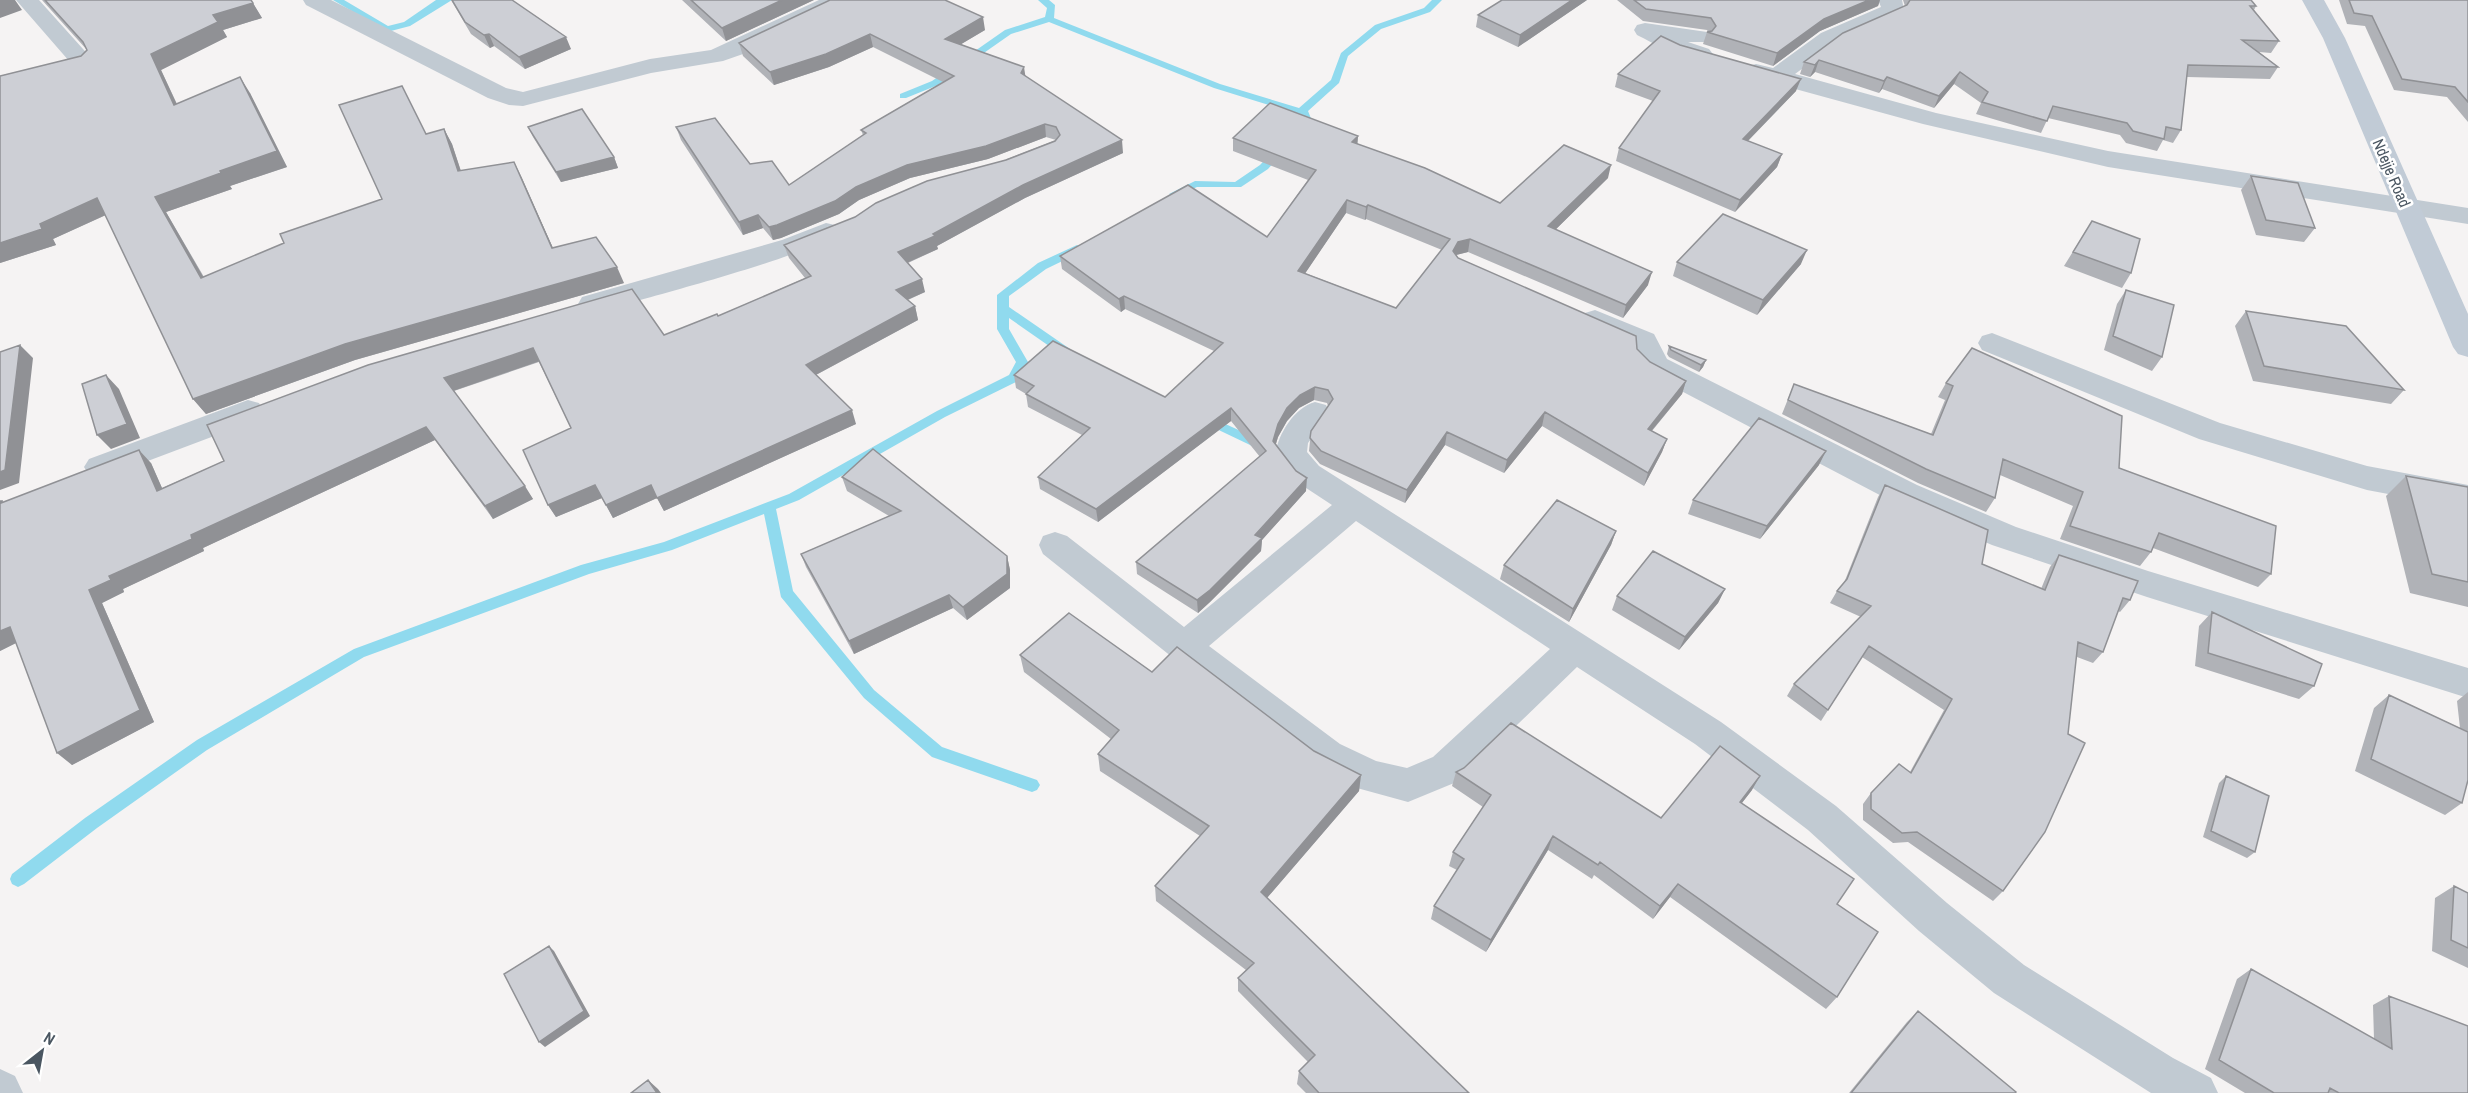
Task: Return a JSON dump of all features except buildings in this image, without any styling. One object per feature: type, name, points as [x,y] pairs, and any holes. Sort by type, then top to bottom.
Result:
[{"type":"street","points":[[27,0],[84,63]]},
{"type":"street","points":[[314,0],[497,93],[509,98],[523,99],[650,66],[725,53],[837,0]]},
{"type":"street","points":[[1777,78],[1829,38],[1893,10],[1892,2],[1888,0]]},
{"type":"street","name":"Ndejje Road","points":[[2313,0],[2334,38],[2468,347]]},
{"type":"street","points":[[1699,37],[1645,30],[1685,50],[1777,78],[1943,121],[2108,159],[2468,216]]},
{"type":"street","points":[[568,311],[792,246],[849,222]]},
{"type":"street","points":[[1573,310],[1644,341],[1649,349],[1650,361],[1807,445],[1905,494],[2004,536],[2147,584],[2468,683]]},
{"type":"street","points":[[1992,343],[2210,431],[2367,478],[2468,497]]},
{"type":"street","points":[[77,476],[276,401]]},
{"type":"street","points":[[1315,412],[1293,440],[1291,454],[1308,474],[1708,734],[1821,818],[1933,917],[2009,979],[2158,1073],[2196,1093]]},
{"type":"street","points":[[1184,647],[1355,504]]},
{"type":"street","points":[[1055,545],[1184,647],[1327,755],[1370,776],[1408,784],[1446,769],[1575,647]]},
{"type":"waterway","points":[[338,0],[387,29],[407,24],[439,2],[447,0]]},
{"type":"waterway","points":[[1043,0],[1052,7],[1049,19]]},
{"type":"waterway","points":[[1305,113],[1302,111],[1336,81],[1344,55],[1378,27],[1427,10],[1437,0]]},
{"type":"waterway","points":[[903,96],[935,83],[1008,32],[1049,19]]},
{"type":"waterway","points":[[1049,19],[1217,86],[1305,113]]},
{"type":"waterway","points":[[1304,130],[1309,126],[1305,113]]},
{"type":"waterway","points":[[1174,194],[1195,184],[1237,185],[1264,167],[1278,152]]},
{"type":"waterway","points":[[1003,309],[1003,295],[1042,266],[1077,249]]},
{"type":"waterway","points":[[18,879],[91,823],[202,745],[359,653],[586,569],[667,546],[794,497],[941,414],[1014,378],[1022,362],[1003,329],[1003,309]]},
{"type":"waterway","points":[[1003,309],[1066,352]]},
{"type":"waterway","points":[[1208,420],[1252,441]]},
{"type":"waterway","points":[[769,507],[786,593],[869,694],[937,752],[1032,785]]}]
